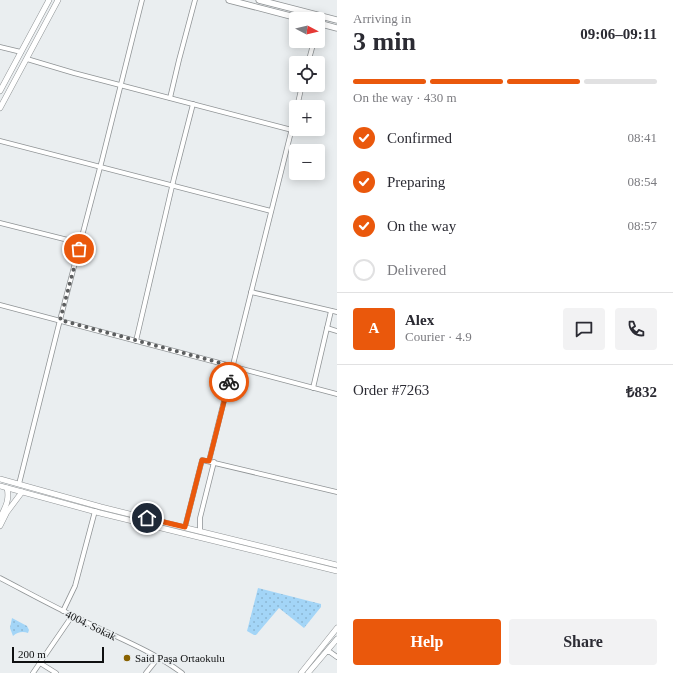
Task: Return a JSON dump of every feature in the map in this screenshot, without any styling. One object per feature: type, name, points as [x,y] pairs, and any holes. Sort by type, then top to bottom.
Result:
[{"type":"highway","points":[[229,0],[289,16]]},
{"type":"highway","points":[[259,0],[337,20]]},
{"type":"highway","points":[[325,25],[337,28]]},
{"type":"main road","points":[[0,91],[50,0]]},
{"type":"main road","points":[[0,108],[58,0]]},
{"type":"main road","points":[[0,479],[101,507],[200,530],[337,565]]},
{"type":"main road","points":[[0,486],[337,571]]},
{"type":"main road","points":[[0,518],[8,499],[7,488]]},
{"type":"main road","points":[[0,526],[7,512],[22,492]]},
{"type":"main road","points":[[300,673],[337,628]]},
{"type":"main road","points":[[308,673],[337,639]]},
{"type":"street","points":[[19,484],[142,0]]},
{"type":"street","points":[[170,98],[195,0]]},
{"type":"street","points":[[0,47],[21,52]]},
{"type":"street","points":[[27,59],[74,73],[289,129]]},
{"type":"street","points":[[136,341],[172,185],[193,104]]},
{"type":"street","points":[[209,461],[290,136]]},
{"type":"street","points":[[0,141],[271,211]]},
{"type":"street","points":[[0,223],[80,243]]},
{"type":"street","points":[[251,292],[337,312]]},
{"type":"street","points":[[0,305],[337,394]]},
{"type":"street","points":[[313,388],[331,311]]},
{"type":"street","points":[[327,328],[337,331]]},
{"type":"street","points":[[185,527],[202,460],[337,492]]},
{"type":"street","points":[[200,530],[200,518],[214,462]]},
{"type":"street","points":[[63,611],[75,586],[95,511]]},
{"type":"street","name":"4004. Sokak","points":[[0,578],[72,616],[144,650],[182,673]]},
{"type":"street","points":[[33,673],[72,616]]},
{"type":"street","points":[[326,652],[330,652],[337,657]]},
{"type":"street","points":[[146,673],[158,658]]},
{"type":"street","points":[[40,663],[56,673]]},
{"type":"shaded area","points":[[258,588],[321,604],[321,607],[304,628],[279,608],[256,635],[254,635],[247,631]]},
{"type":"shaded area","points":[[12,618],[27,626],[29,630],[28,633],[20,632],[13,636],[10,628]]},
{"type":"way so far","points":[[79,249],[60,320],[232,366],[229,382]]},
{"type":"place","name":"Said Paşa Ortaokulu","points":[[127,658]]},
{"type":"route","points":[[147,518],[185,527],[202,460],[209,461],[229,382]]}]
